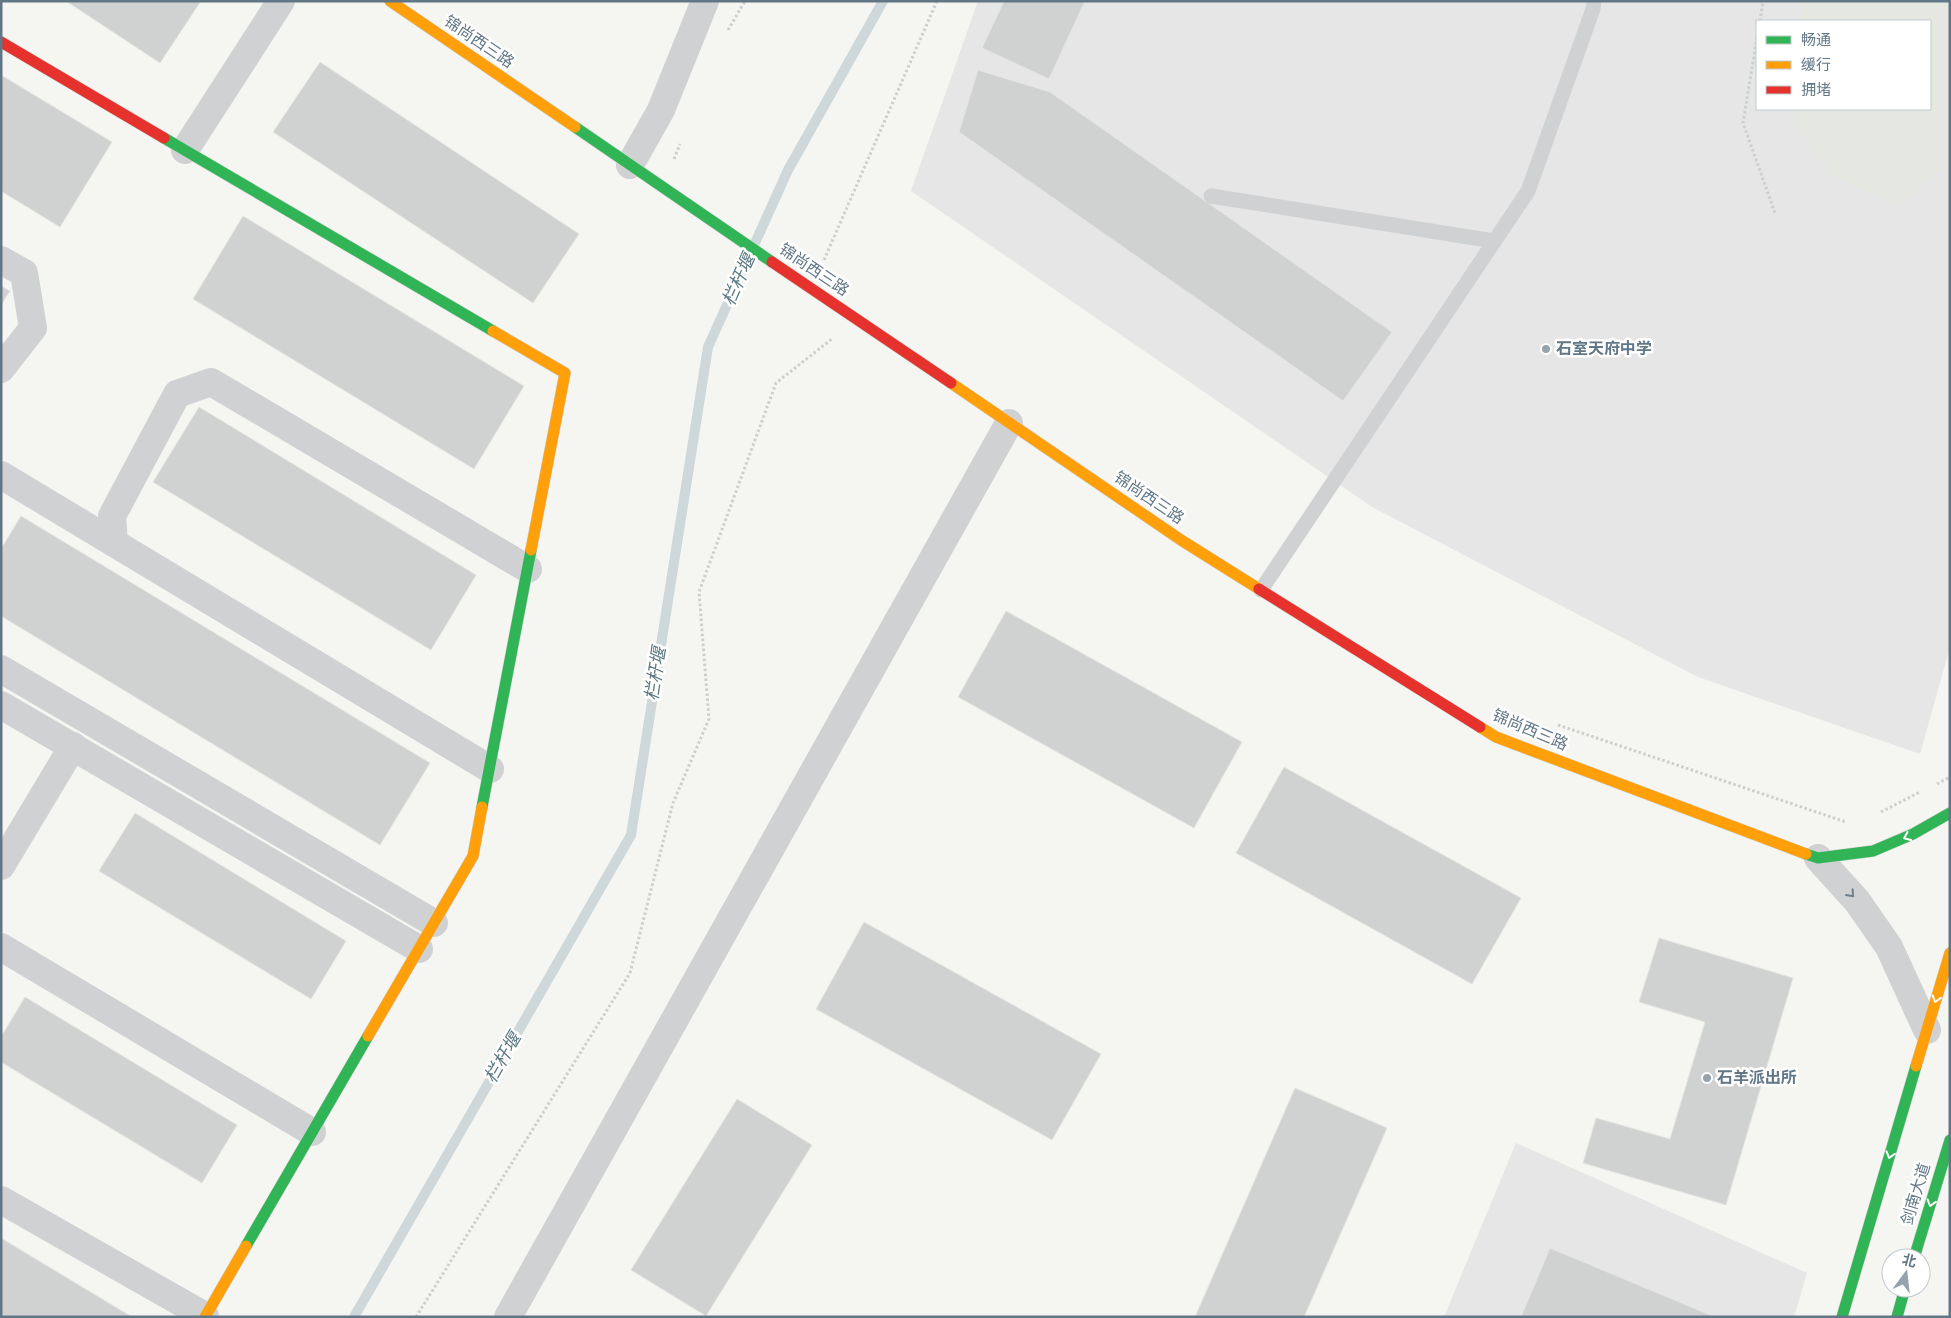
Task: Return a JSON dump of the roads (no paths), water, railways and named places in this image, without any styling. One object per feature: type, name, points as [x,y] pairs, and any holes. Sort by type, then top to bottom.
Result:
[{"type":"main road","name":"锦尚西三路","points":[[390,1],[1181,540],[1496,737],[1818,858],[1873,851],[1913,834],[1950,813]]},
{"type":"main road","points":[[1,42],[565,373],[473,856],[205,1316]]},
{"type":"main road","points":[[1842,1317],[1950,953]]},
{"type":"main road","name":"剑南大道","points":[[1917,1248],[1950,1140]]},
{"type":"main road","points":[[1897,1317],[1902,1298]]},
{"type":"street","points":[[185,150],[281,1]]},
{"type":"street","points":[[630,165],[661,110],[705,1]]},
{"type":"street","points":[[1,260],[24,273],[34,328],[1,370]]},
{"type":"street","points":[[114,543],[112,516],[177,394],[211,382],[528,569]]},
{"type":"street","points":[[508,1317],[1009,423]]},
{"type":"street","points":[[1,475],[490,769]]},
{"type":"street","points":[[1,669],[434,923]]},
{"type":"street","points":[[1,704],[419,949]]},
{"type":"street","points":[[1,866],[73,746]]},
{"type":"street","points":[[1818,858],[1857,901],[1889,947],[1927,1030]]},
{"type":"street","points":[[1,947],[312,1132]]},
{"type":"street","points":[[1,1200],[205,1316]]},
{"type":"lane","points":[[1261,590],[1528,191],[1593,9],[1594,1]]},
{"type":"lane","points":[[1211,196],[1494,241]]},
{"type":"waterway","name":"栏杆堰","points":[[354,1317],[631,835],[708,347],[788,170],[883,1]]},
{"type":"place","name":"石室天府中学","points":[[1546,349]]},
{"type":"place","name":"石羊派出所","points":[[1707,1078]]}]
